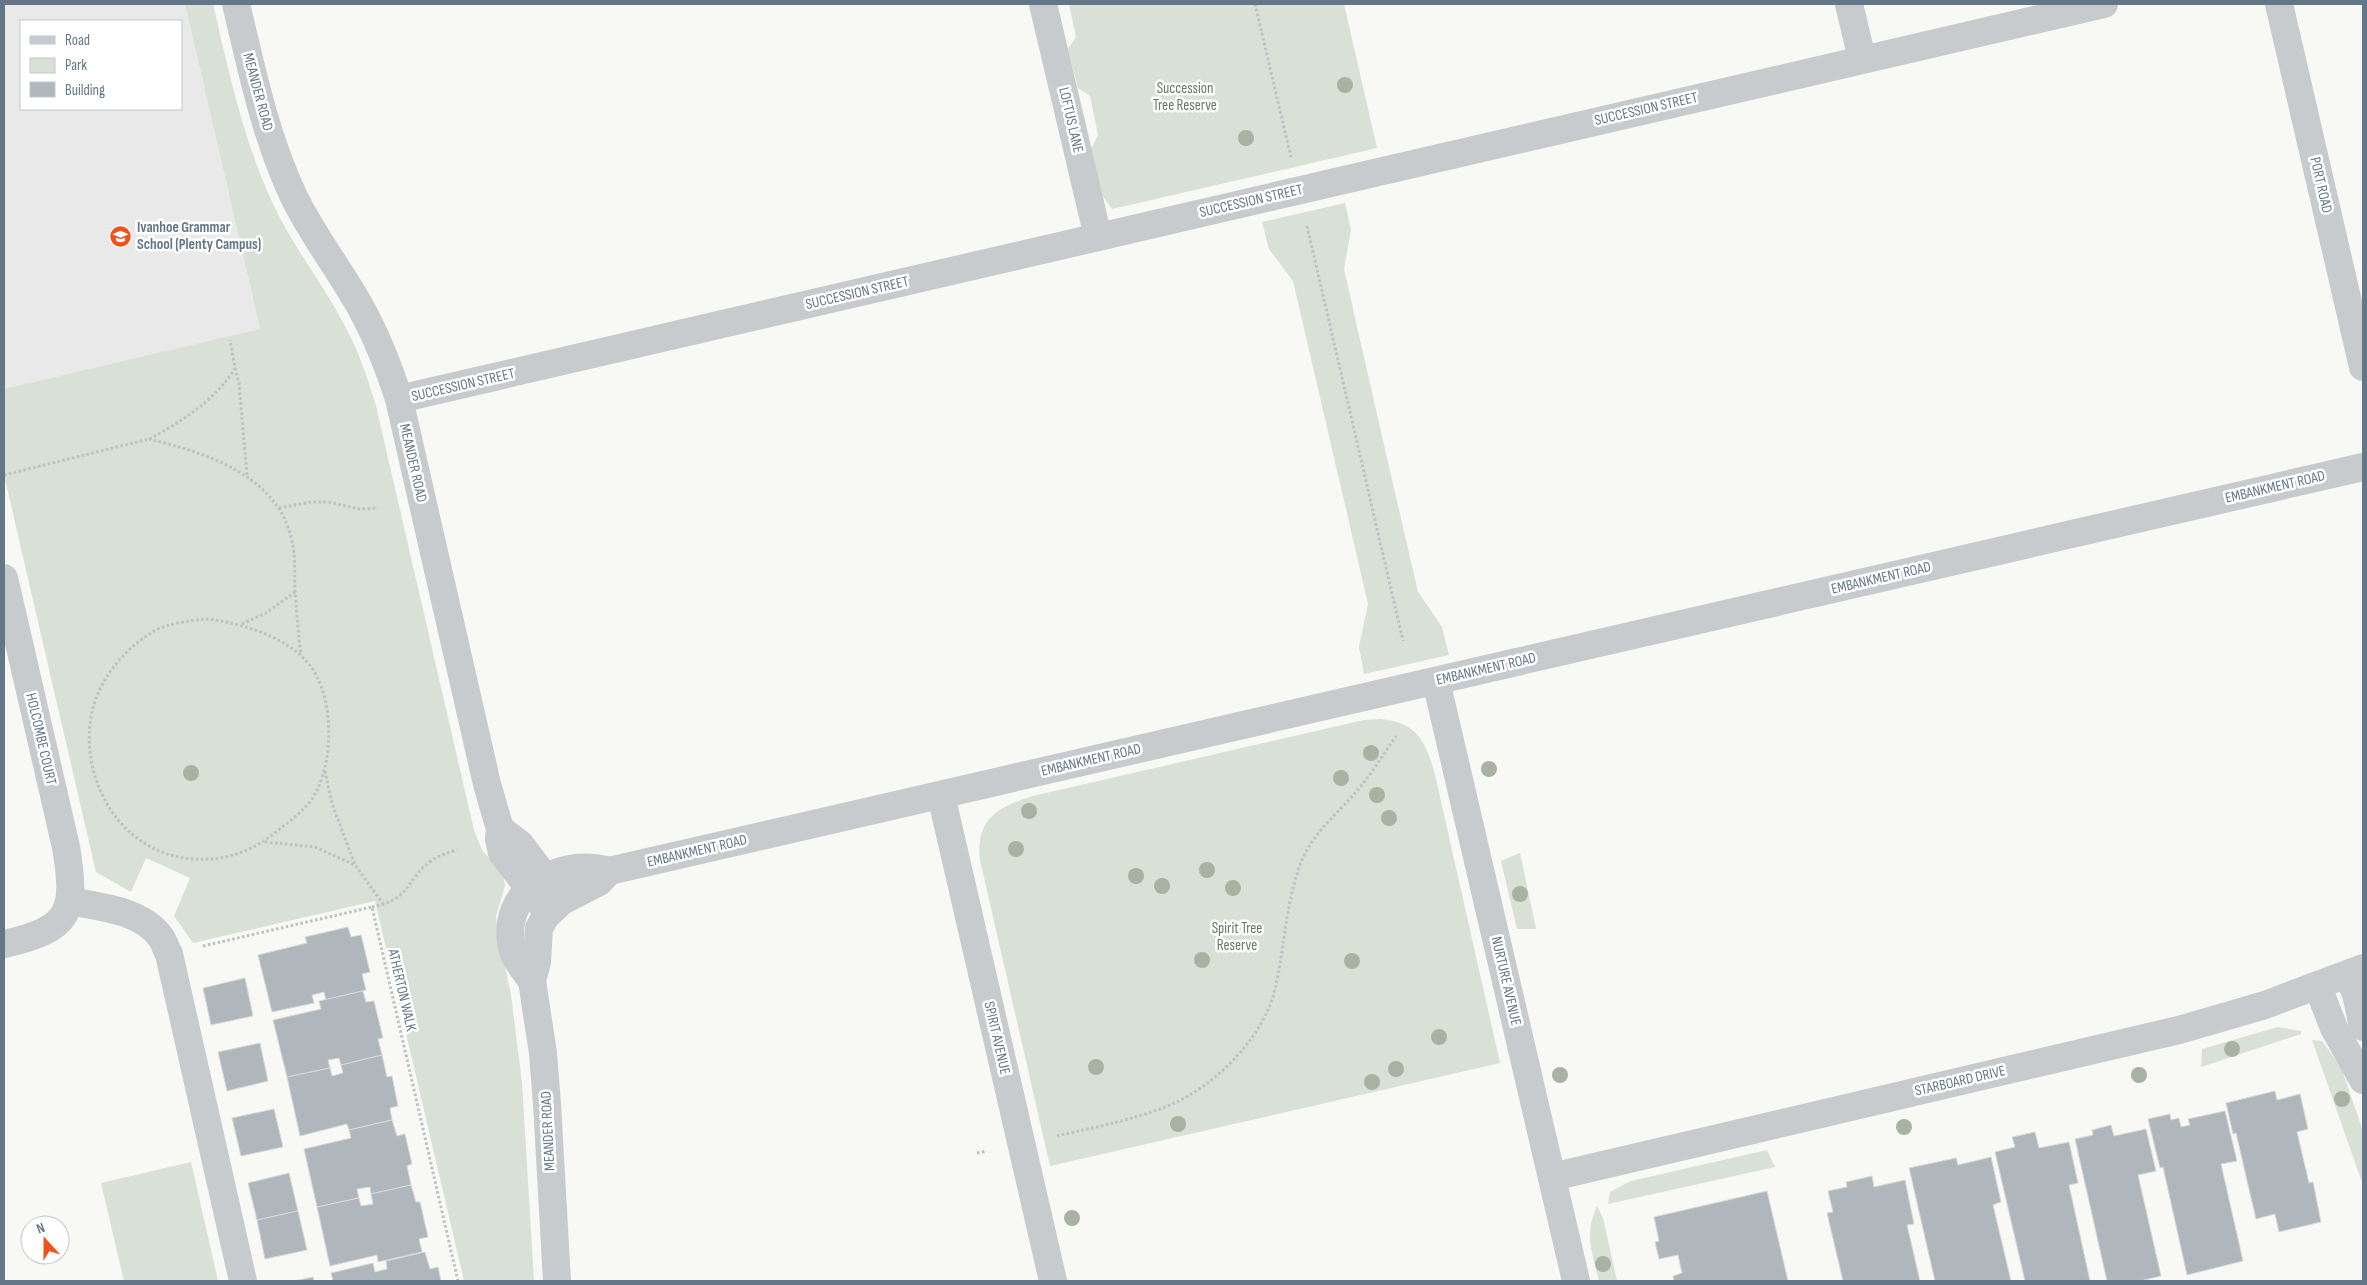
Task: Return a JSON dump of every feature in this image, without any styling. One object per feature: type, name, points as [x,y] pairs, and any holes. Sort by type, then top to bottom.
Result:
[{"type":"street","name":"MEANDER ROAD","points":[[236,4],[258,95],[280,166],[312,232],[360,307],[376,337],[399,399],[487,784],[500,829],[499,840],[502,853],[538,883],[555,907],[539,928],[537,962],[532,981],[543,1053],[548,1104],[557,1281]]},
{"type":"street","name":"LOFTUS LANE","points":[[1043,4],[1098,237]]},
{"type":"street","points":[[1849,4],[1862,59]]},
{"type":"street","name":"SUCCESSION STREET","points":[[399,399],[2104,4]]},
{"type":"street","name":"PORT ROAD","points":[[2279,4],[2363,367]]},
{"type":"street","name":"EMBANKMENT ROAD","points":[[609,871],[2363,467]]},
{"type":"street","name":"HOLCOMBE COURT","points":[[4,578],[66,848],[72,885],[70,900]]},
{"type":"street","name":"NURTURE AVENUE","points":[[1436,681],[1576,1281]]},
{"type":"street","name":"SPIRIT AVENUE","points":[[941,795],[1053,1281]]},
{"type":"street","points":[[538,883],[579,866],[595,867],[609,871],[600,882],[555,907]]},
{"type":"street","name":"MEANDER ROAD","points":[[532,981],[519,964],[512,949],[510,927],[513,912],[522,896],[538,883]]},
{"type":"street","points":[[4,944],[45,932],[58,924],[70,900],[121,911],[144,922],[160,936],[169,954],[243,1281]]},
{"type":"street","points":[[2356,972],[2356,994],[2363,1027]]},
{"type":"street","name":"STARBOARD DRIVE","points":[[1552,1177],[2156,1036],[2214,1021],[2318,987],[2356,972]]},
{"type":"street","points":[[2318,987],[2334,1028],[2363,1080]]},
{"type":"path","points":[[1256,4],[1403,641]]},
{"type":"path","points":[[230,340],[239,383],[248,476]]},
{"type":"path","points":[[4,475],[148,440],[184,417],[220,389],[236,368]]},
{"type":"path","points":[[148,440],[201,453],[224,463],[248,476],[280,508],[292,541],[301,656]]},
{"type":"path","points":[[280,508],[311,502],[328,502],[360,509],[378,508]]},
{"type":"path","points":[[242,624],[266,613],[295,592]]},
{"type":"path","points":[[206,619],[242,624],[279,642],[301,656],[315,673],[322,688],[328,734],[328,754],[325,770],[317,791],[306,806],[265,842],[249,851],[227,858],[209,859],[174,856],[157,850],[128,830],[114,814],[93,774],[90,751],[92,715],[97,699],[114,668],[131,648],[152,632],[171,625],[206,619]]},
{"type":"path","points":[[977,1153],[1123,1121],[1172,1104],[1204,1083],[1248,1043],[1259,1030],[1272,1002],[1293,886],[1303,857],[1320,833],[1375,768],[1396,736]]},
{"type":"path","points":[[325,770],[332,804],[355,865],[384,905]]},
{"type":"path","points":[[265,842],[315,847],[355,865]]},
{"type":"path","points":[[169,954],[384,905],[401,896],[431,861],[457,850]]},
{"type":"path","name":"ATHERTON WALK","points":[[372,907],[458,1281]]},
{"type":"shaded area","name":"Ivanhoe Grammar School (Plenty Campus)","points":[[4,4],[185,4],[260,330],[4,389]]},
{"type":"green space","points":[[185,4],[213,4],[238,106],[262,180],[281,220],[351,337],[376,406],[474,830],[482,850],[498,868],[504,880],[505,886],[496,916],[511,995],[522,1083],[534,1281],[464,1281],[375,901],[193,943],[174,916],[190,878],[146,858],[131,892],[96,872],[4,475],[4,389],[260,329]]},
{"type":"green space","name":"Succession Tree Reserve","points":[[1069,4],[1344,4],[1377,148],[1112,209],[1102,195],[1091,149],[1098,135],[1090,96],[1078,88],[1068,49],[1076,37]]},
{"type":"green space","points":[[1345,203],[1351,230],[1344,269],[1381,432],[1418,592],[1442,627],[1449,655],[1364,674],[1359,647],[1368,604],[1293,281],[1269,249],[1262,222]]},
{"type":"green space","name":"Spirit Tree Reserve","points":[[1380,719],[1393,721],[1412,730],[1425,746],[1429,756],[1436,779],[1500,1063],[1050,1166],[980,860],[979,846],[981,834],[986,824],[992,816],[1010,804],[1033,796],[1364,720]]},
{"type":"green space","points":[[1520,853],[1536,929],[1517,929],[1501,861]]},
{"type":"green space","points":[[2278,1027],[2301,1031],[2301,1034],[2201,1067],[2202,1049]]},
{"type":"green space","points":[[2312,1040],[2322,1041],[2341,1067],[2363,1131],[2363,1185]]},
{"type":"green space","points":[[1767,1150],[1775,1167],[1608,1204],[1610,1192],[1631,1181]]},
{"type":"green space","points":[[191,1162],[218,1281],[124,1281],[101,1183]]},
{"type":"green space","points":[[1597,1206],[1603,1218],[1617,1281],[1599,1281],[1590,1244],[1591,1226]]},
{"type":"building","points":[[348,927],[351,937],[361,935],[370,972],[362,974],[366,990],[326,1000],[324,992],[312,995],[314,1003],[272,1012],[258,955],[307,943],[305,937]]},
{"type":"building","points":[[245,978],[253,1016],[211,1025],[203,988]]},
{"type":"building","points":[[363,991],[366,1002],[374,1001],[383,1038],[378,1039],[382,1055],[341,1065],[339,1058],[328,1060],[330,1068],[287,1077],[273,1020],[321,1009],[319,1001]]},
{"type":"building","points":[[260,1043],[268,1081],[227,1091],[218,1052]]},
{"type":"building","points":[[382,1055],[387,1077],[392,1076],[398,1106],[390,1108],[392,1120],[349,1130],[347,1124],[300,1136],[287,1077],[330,1068],[332,1076],[343,1073],[341,1065]]},
{"type":"building","points":[[2275,1091],[2277,1100],[2300,1094],[2308,1129],[2297,1132],[2309,1183],[2313,1182],[2321,1222],[2279,1232],[2275,1214],[2256,1219],[2236,1133],[2233,1134],[2226,1103]]},
{"type":"building","points":[[274,1109],[283,1147],[241,1156],[232,1118]]},
{"type":"building","points":[[2225,1111],[2237,1161],[2221,1164],[2243,1261],[2187,1275],[2163,1167],[2160,1168],[2148,1119],[2170,1114],[2171,1120],[2179,1118],[2181,1127],[2190,1125],[2188,1119]]},
{"type":"building","points":[[392,1120],[397,1136],[405,1134],[412,1164],[407,1166],[411,1185],[371,1194],[370,1187],[357,1189],[359,1198],[317,1207],[304,1149],[351,1138],[349,1130]]},
{"type":"building","points":[[2111,1125],[2114,1136],[2146,1129],[2156,1171],[2138,1175],[2161,1276],[2140,1281],[2107,1281],[2075,1139],[2093,1135],[2092,1130]]},
{"type":"building","points":[[2035,1132],[2039,1148],[2069,1142],[2078,1183],[2069,1185],[2090,1281],[2025,1281],[1995,1152],[2015,1147],[2012,1137]]},
{"type":"building","points":[[1991,1157],[2001,1202],[1993,1205],[2011,1281],[1935,1281],[1909,1168],[1956,1158],[1958,1165]]},
{"type":"building","points":[[289,1173],[298,1211],[257,1220],[248,1183]]},
{"type":"building","points":[[1872,1176],[1874,1187],[1905,1180],[1914,1224],[1907,1225],[1920,1281],[1843,1281],[1827,1213],[1833,1212],[1828,1191],[1847,1187],[1846,1182]]},
{"type":"building","points":[[411,1185],[416,1202],[420,1202],[428,1237],[419,1239],[422,1252],[378,1262],[377,1255],[330,1266],[317,1207],[359,1198],[361,1206],[373,1204],[371,1194]]},
{"type":"building","points":[[1767,1191],[1788,1281],[1674,1281],[1673,1276],[1682,1273],[1678,1255],[1659,1259],[1655,1242],[1659,1241],[1654,1217]]},
{"type":"building","points":[[298,1211],[307,1250],[265,1259],[257,1220]]},
{"type":"building","points":[[425,1252],[430,1269],[438,1267],[441,1281],[333,1281],[331,1273],[373,1263],[375,1272],[387,1269],[386,1261]]},
{"type":"building","points":[[313,1277],[314,1281],[294,1281]]},
{"type":"place","name":"Ivanhoe Grammar School (Plenty Campus)","points":[[121,236]]}]
